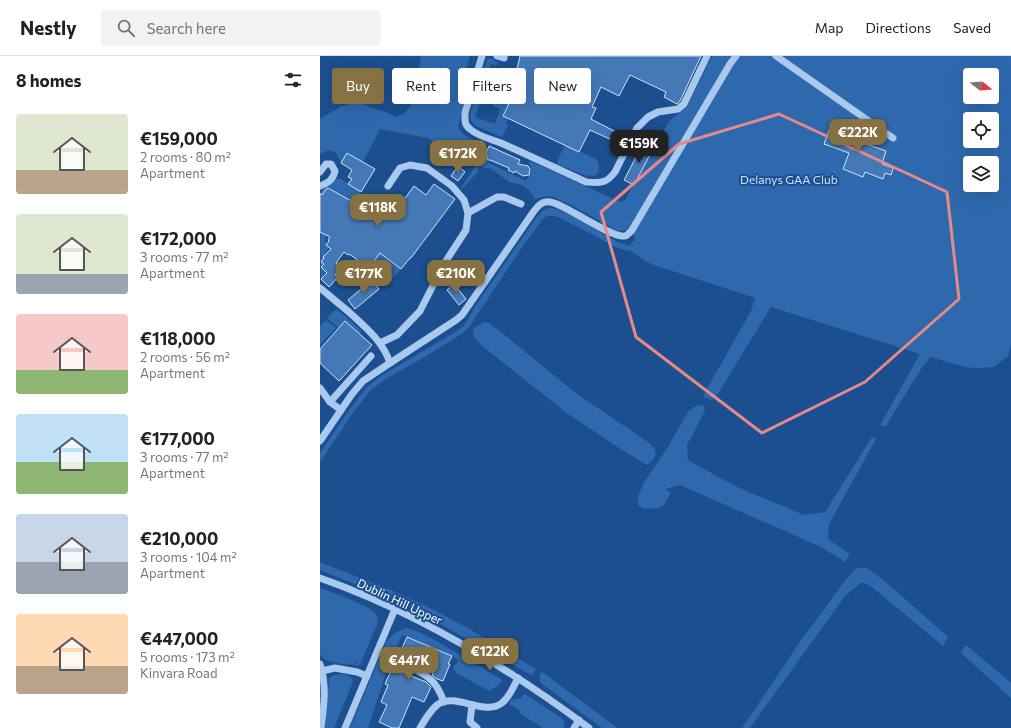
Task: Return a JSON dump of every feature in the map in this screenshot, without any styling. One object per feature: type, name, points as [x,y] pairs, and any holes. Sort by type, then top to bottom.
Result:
[{"type":"street","points":[[482,56],[465,113],[466,125],[470,130],[480,136],[499,142],[586,182],[596,183],[603,182],[610,178],[615,172],[637,128],[648,117],[658,112],[678,109],[684,104],[707,56]]},
{"type":"street","points":[[497,56],[504,58],[504,56]]},
{"type":"street","points":[[320,441],[352,394],[363,381],[462,315],[534,211],[540,205],[546,202],[552,202],[612,233],[620,236],[626,236],[630,233],[736,56]]},
{"type":"street","points":[[776,56],[893,138]]},
{"type":"street","points":[[320,172],[326,164],[331,164],[336,171],[328,183],[320,186]]},
{"type":"street","points":[[380,343],[397,335],[420,311],[444,264],[466,230],[468,213],[464,200],[452,186],[427,168],[410,165],[400,168],[388,186]]},
{"type":"street","points":[[468,213],[497,197],[504,197],[521,204]]},
{"type":"street","points":[[320,288],[369,330],[380,343],[388,356],[390,363]]},
{"type":"street","points":[[330,402],[371,356]]},
{"type":"street","points":[[320,388],[330,402],[341,410]]},
{"type":"street","name":"Dublin Hill Upper","points":[[320,578],[362,594],[395,609],[443,634],[548,697],[589,728]]},
{"type":"street","points":[[345,728],[395,609]]},
{"type":"street","points":[[406,665],[432,680],[444,702]]},
{"type":"street","points":[[321,728],[324,691],[321,668],[335,668],[357,672],[367,676]]},
{"type":"street","points":[[420,728],[437,705],[444,702],[452,701],[472,705],[492,707],[498,706],[507,698],[518,678]]},
{"type":"street","points":[[472,705],[470,722],[476,728]]},
{"type":"street","points":[[574,728],[579,720]]},
{"type":"highlighted area","points":[[779,114],[947,192],[959,299],[865,382],[762,433],[636,337],[601,212],[679,144]]},
{"type":"green space","name":"Delanys GAA Club","points":[[421,56],[470,56],[467,68],[458,68],[458,104],[464,104],[458,126],[465,136],[477,141],[476,144],[471,143],[468,149],[472,152],[471,154],[526,181],[531,170],[529,164],[530,161],[622,202],[625,200],[669,121],[687,107],[712,56],[1011,56],[1011,344],[1008,356],[994,367],[976,368],[964,367],[931,357],[923,366],[885,427],[880,425],[920,354],[771,307],[719,392],[712,400],[705,398],[704,394],[751,311],[755,298],[651,264],[629,250],[618,248],[558,217],[547,216],[542,220],[521,249],[470,326],[463,333],[384,380],[370,391],[353,413],[320,462],[320,453],[349,410],[367,387],[381,376],[460,329],[466,323],[476,305],[534,221],[544,210],[548,208],[564,212],[610,238],[629,246],[635,239],[630,228],[622,231],[616,230],[571,205],[553,197],[546,196],[535,199],[530,191],[522,185],[509,182],[492,169],[479,167],[477,173],[461,190],[476,165],[444,150],[428,138],[380,129],[363,162],[348,153],[341,163],[334,151],[328,151],[320,154],[320,119],[340,107],[350,104],[362,104],[396,117],[405,113],[412,104],[450,104],[450,68],[419,68]]},
{"type":"green space","points":[[489,58],[498,63],[497,65],[491,64],[490,68],[484,68]]},
{"type":"green space","points":[[473,104],[479,104],[475,117],[495,124],[500,108],[493,106],[494,104],[508,104],[503,115],[508,118],[506,124],[508,125],[502,137],[476,126],[471,121],[470,114]]},
{"type":"green space","points":[[565,145],[596,159],[599,165],[599,171],[596,175],[584,175],[557,164]]},
{"type":"green space","points":[[336,179],[341,179],[361,192],[346,211],[335,220],[325,238],[326,245],[329,247],[321,261],[324,264],[321,268],[326,272],[321,279],[320,232],[343,197],[327,188],[322,195],[320,194],[322,189]]},
{"type":"green space","points":[[380,253],[401,269],[390,281],[377,271],[369,268]]},
{"type":"green space","points":[[336,309],[361,331],[360,335],[345,321],[339,328],[327,318]]},
{"type":"green space","points":[[326,320],[336,328],[320,345],[320,326]]},
{"type":"green space","points":[[484,322],[489,323],[501,332],[577,394],[648,442],[654,448],[656,454],[653,459],[647,465],[619,448],[568,414],[481,345],[473,335],[474,328]]},
{"type":"green space","points":[[697,405],[704,406],[705,411],[687,445],[688,460],[735,486],[804,515],[825,512],[872,437],[876,439],[829,524],[828,539],[850,554],[845,562],[821,547],[680,485],[665,489],[671,493],[663,506],[644,509],[638,505],[638,496],[644,482],[666,450],[688,412]]},
{"type":"green space","points":[[320,562],[417,601],[497,645],[536,669],[535,671],[531,675],[442,625],[384,596],[320,570]]},
{"type":"green space","points":[[857,568],[867,568],[887,583],[948,637],[943,646],[872,587],[862,582],[845,596],[750,728],[742,728],[797,646],[847,578]]},
{"type":"green space","points":[[320,588],[365,606],[375,613],[378,622],[360,665],[355,666],[358,661],[357,660],[354,665],[350,663],[349,665],[326,660],[320,655]]},
{"type":"green space","points":[[406,628],[429,637],[502,680],[499,685],[489,691],[458,674],[453,669],[459,660],[402,635],[387,670],[368,728],[350,728],[386,642],[396,632]]},
{"type":"green space","points":[[966,645],[1011,683],[1011,698],[961,653]]},
{"type":"green space","points":[[542,672],[617,728],[602,728],[541,683],[540,675]]},
{"type":"green space","points":[[340,674],[348,676],[353,682],[334,728],[325,728],[329,678]]},
{"type":"green space","points":[[524,694],[560,717],[564,721],[564,728],[543,728],[519,713],[520,711],[509,704],[511,700],[521,698]]},
{"type":"building","points":[[520,56],[701,56],[680,101],[677,104],[664,97],[666,92],[630,75],[619,96],[601,87],[592,107],[596,108],[591,119],[618,133],[614,141],[590,130],[579,152],[503,116],[509,104],[526,104],[526,68],[517,68]]},
{"type":"building","points":[[832,122],[855,130],[853,135],[856,137],[855,140],[886,151],[882,164],[893,168],[891,175],[885,173],[883,179],[865,172],[863,177],[843,169],[849,153],[824,144]]},
{"type":"building","points":[[644,142],[654,147],[634,185],[624,180]]},
{"type":"building","points":[[489,146],[520,160],[518,164],[528,166],[530,169],[529,175],[523,176],[515,171],[514,173],[508,170],[509,168],[487,160],[486,153]]},
{"type":"building","points":[[347,153],[375,169],[361,192],[348,184],[352,179],[348,177],[352,170],[341,163]]},
{"type":"building","points":[[458,166],[465,172],[458,181],[451,176]]},
{"type":"building","points":[[434,184],[455,199],[401,269],[380,253],[369,268],[344,252],[336,263],[340,267],[335,275],[338,277],[329,287],[321,279],[327,273],[321,267],[324,264],[321,262],[324,258],[323,257],[331,249],[326,245],[330,237],[320,232],[320,193],[322,195],[328,188],[353,202],[357,196],[389,220],[414,186],[426,195]]},
{"type":"building","points":[[372,280],[379,289],[355,309],[348,300]]},
{"type":"building","points":[[454,284],[466,299],[459,305],[447,290]]},
{"type":"building","points":[[345,321],[372,345],[339,381],[320,363],[320,349]]},
{"type":"building","points":[[407,637],[452,656],[443,681],[432,675],[438,661],[420,653],[415,664],[406,660],[402,662],[402,668],[412,673],[411,676],[426,682],[431,687],[424,702],[412,697],[399,728],[392,728],[379,722],[387,705],[381,702],[388,685],[385,684],[392,668],[390,667],[395,655],[398,657]]}]
